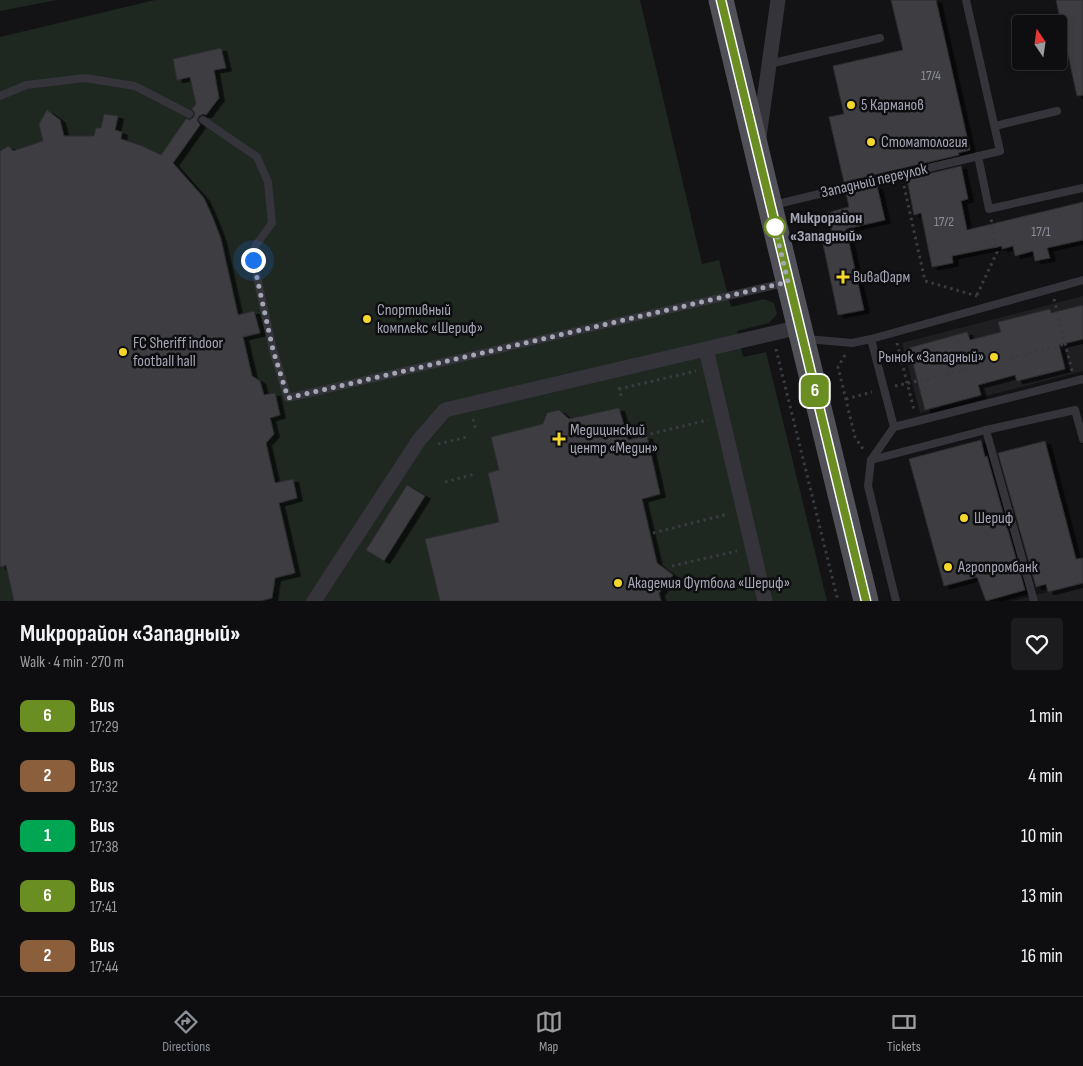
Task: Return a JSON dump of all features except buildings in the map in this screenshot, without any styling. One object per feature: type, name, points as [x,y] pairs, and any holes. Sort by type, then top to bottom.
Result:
[{"type":"main road","points":[[722,0],[788,282],[866,601]]},
{"type":"street","points":[[757,151],[778,0]]},
{"type":"street","points":[[314,601],[418,440],[445,410],[772,334],[801,333]]},
{"type":"street","points":[[706,349],[765,601]]},
{"type":"lane","name":"Западный переулок","points":[[770,206],[1000,150],[966,0]]},
{"type":"lane","points":[[769,64],[880,38]]},
{"type":"lane","points":[[0,96],[26,85],[85,78],[135,86],[189,114]]},
{"type":"lane","points":[[995,126],[1057,111]]},
{"type":"lane","points":[[203,120],[257,157],[268,182],[272,223],[256,245],[253,260],[273,350],[288,398],[788,282]]},
{"type":"lane","points":[[978,156],[990,209],[1083,188]]},
{"type":"lane","points":[[801,333],[852,343],[1083,280]]},
{"type":"lane","points":[[871,339],[894,427]]},
{"type":"lane","points":[[896,601],[868,486],[871,460],[894,427],[1083,379]]},
{"type":"lane","points":[[871,460],[986,430],[1075,410],[1083,439]]},
{"type":"lane","points":[[986,430],[1034,601]]},
{"type":"path","points":[[901,174],[926,281],[977,295]]},
{"type":"path","points":[[980,308],[977,295],[997,252],[990,209]]},
{"type":"path","points":[[1051,289],[1074,381]]},
{"type":"path","points":[[894,333],[917,421]]},
{"type":"path","points":[[772,334],[838,601]]},
{"type":"path","points":[[852,343],[838,367],[855,437],[871,460]]},
{"type":"path","points":[[1010,358],[1066,344]]},
{"type":"path","points":[[619,389],[710,368]]},
{"type":"path","points":[[846,398],[972,369]]},
{"type":"path","points":[[638,437],[722,417]]},
{"type":"path","points":[[437,444],[467,437]]},
{"type":"path","points":[[445,482],[475,474]]},
{"type":"path","points":[[653,533],[744,510]]},
{"type":"path","points":[[672,566],[752,547]]},
{"type":"shaded area","points":[[0,0],[57,0],[0,11]]},
{"type":"shaded area","name":"Спортивный комплекс «Шериф»","points":[[155,0],[640,0],[702,264],[719,260],[731,307],[764,299],[774,303],[777,314],[769,323],[737,331],[743,357],[766,352],[827,601],[0,601],[0,37]]},
{"type":"shaded area","name":"Рынок «Западный»","points":[[1083,296],[1083,371],[920,413],[902,343]]},
{"type":"shaded area","points":[[1083,583],[1083,601],[1012,601]]},
{"type":"bus line","name":"6","points":[[721,0],[866,601]]},
{"type":"place","name":"5 Карманов","points":[[851,105]]},
{"type":"place","name":"Стоматология","points":[[871,142]]},
{"type":"place","name":"Микрорайон «Западный»","points":[[775,227]]},
{"type":"place","name":"ВиваФарм","points":[[843,277]]},
{"type":"place","name":"Спортивный комплекс «Шериф»","points":[[367,319]]},
{"type":"place","name":"FC Sheriff indoor football hall","points":[[123,352]]},
{"type":"place","name":"Рынок «Западный»","points":[[994,357]]},
{"type":"place","name":"Медицинский центр «Медин»","points":[[559,439]]},
{"type":"place","name":"Шериф","points":[[964,518]]},
{"type":"place","name":"Агропромбанк","points":[[948,567]]},
{"type":"place","name":"Академия Футбола «Шериф»","points":[[618,583]]},
{"type":"route","points":[[253,260],[273,350],[288,398],[788,282],[775,227]]}]
